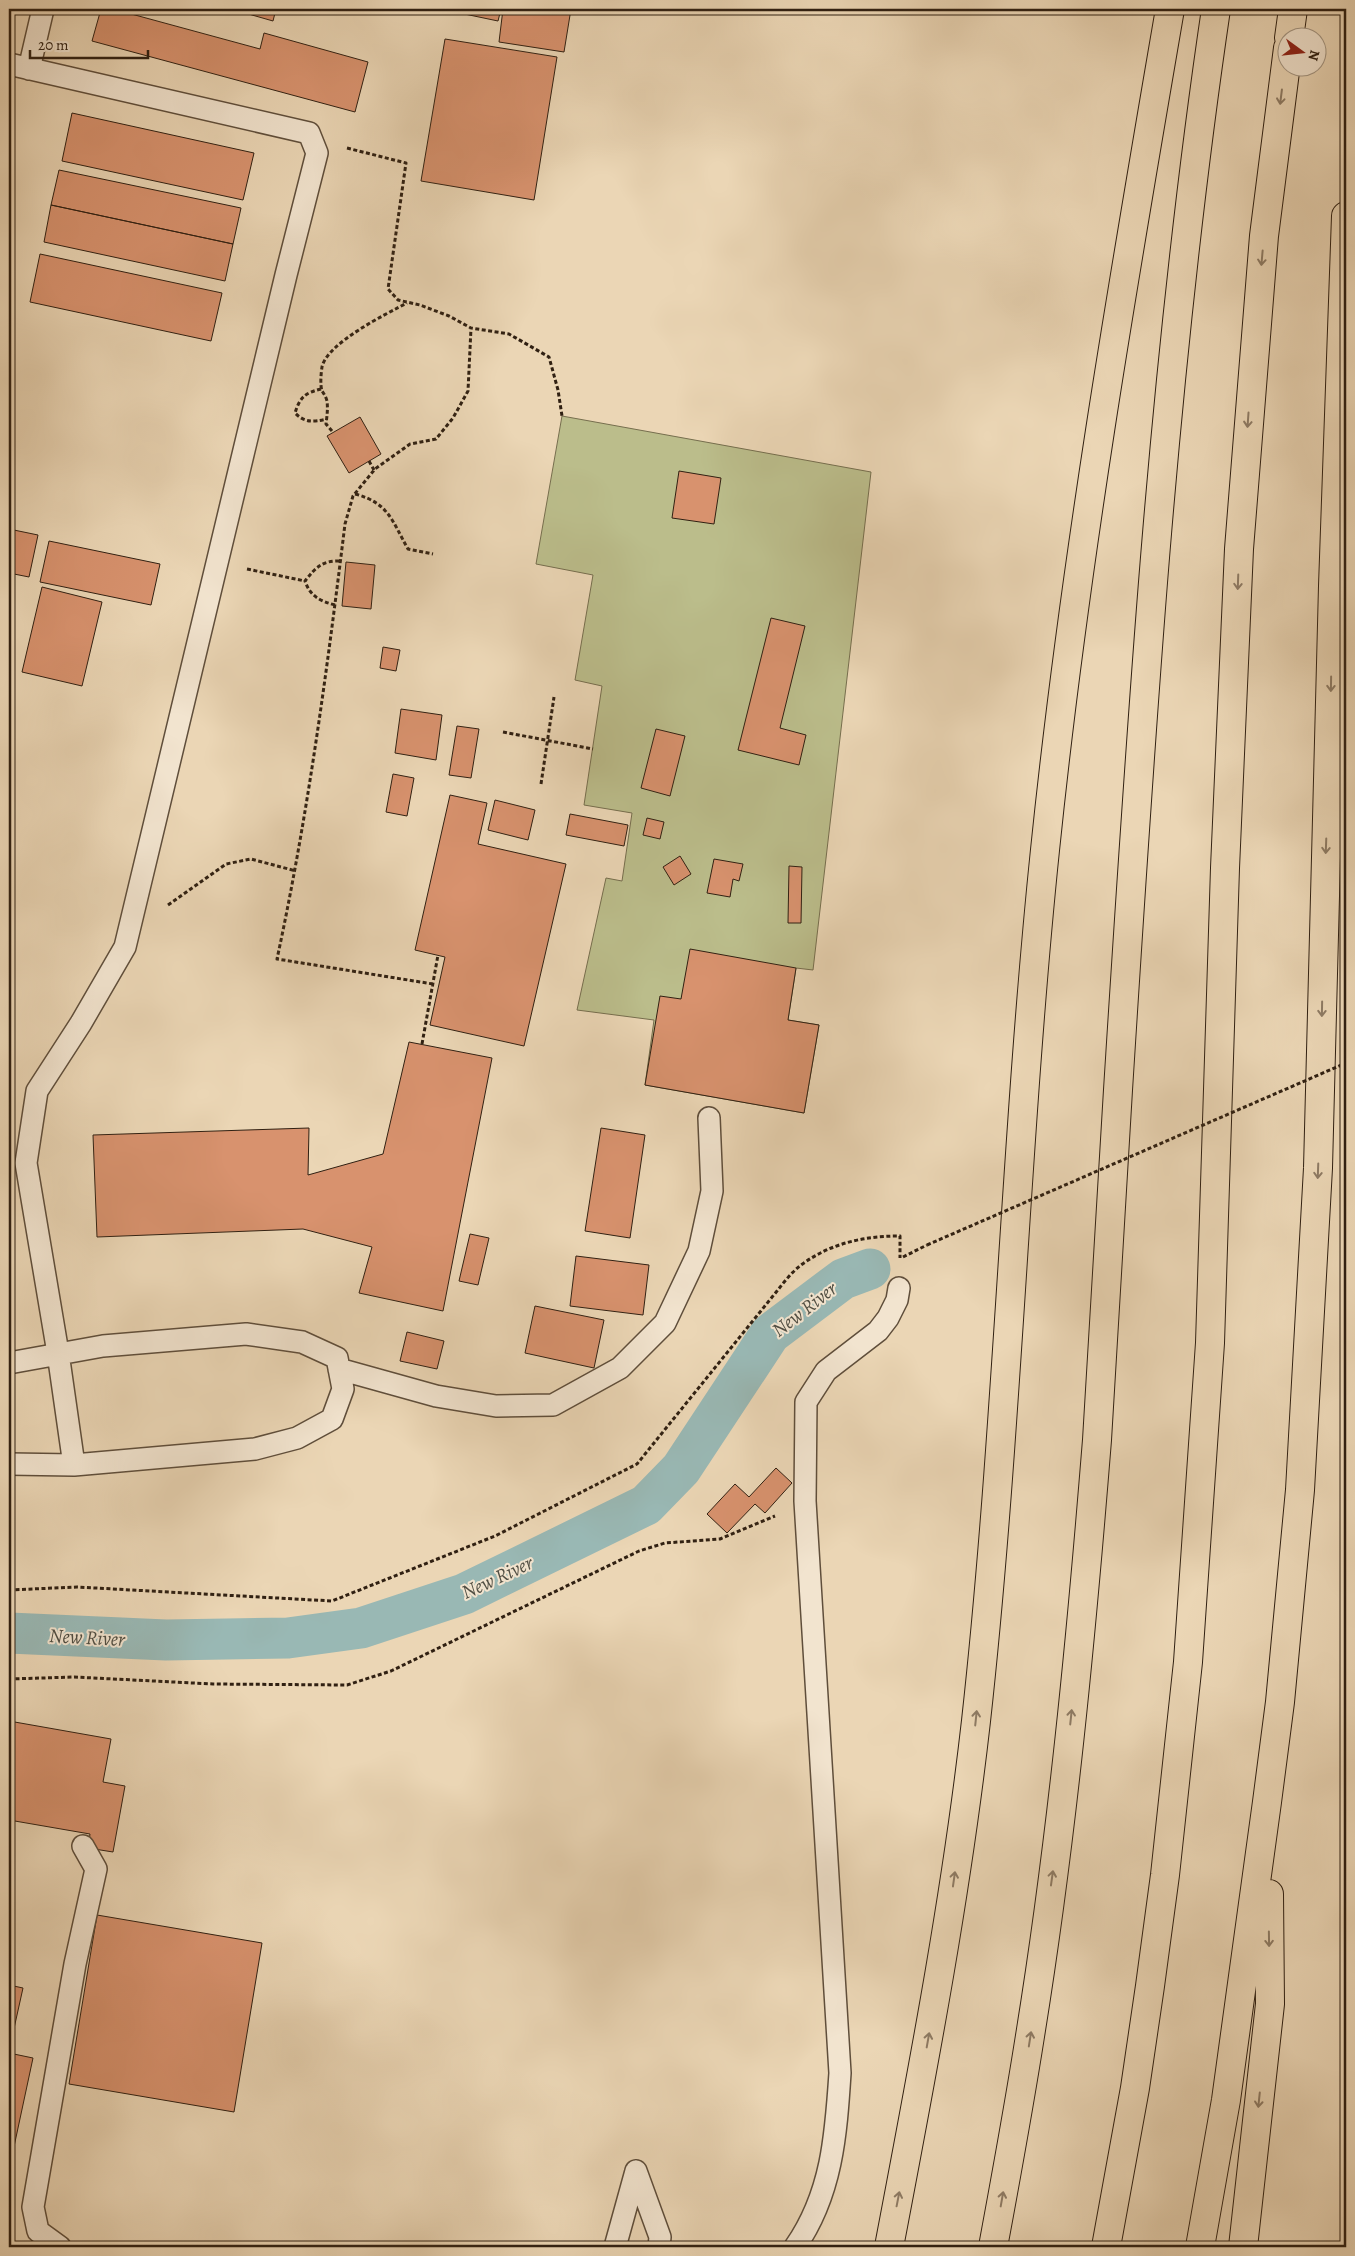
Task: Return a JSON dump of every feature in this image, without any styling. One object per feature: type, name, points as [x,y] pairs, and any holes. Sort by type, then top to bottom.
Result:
[{"type":"highway","points":[[889,2247],[939,1978],[975,1724],[1000,1458],[1033,982],[1062,696],[1132,232],[1170,9]]},
{"type":"highway","points":[[994,2247],[1031,2034],[1058,1834],[1070,1727],[1097,1439],[1130,911],[1162,483],[1193,180],[1216,9]]},
{"type":"highway","points":[[1291,28],[1294,9]]},
{"type":"highway","points":[[1106,2247],[1135,2088],[1151,1976],[1171,1828],[1188,1662],[1201,1503],[1210,1343],[1225,868],[1239,549],[1264,236],[1284,78]]},
{"type":"highway","points":[[1200,2247],[1226,2100],[1267,1802],[1280,1702],[1300,1490],[1318,1168],[1338,430],[1346,216]]},
{"type":"highway","points":[[1243,2247],[1270,2004],[1267,1802]]},
{"type":"lane","points":[[30,69],[43,9]]},
{"type":"lane","points":[[9,64],[308,133],[317,153],[125,947],[81,1023],[37,1091],[26,1163],[58,1353],[74,1465]]},
{"type":"lane","points":[[339,1369],[436,1396],[506,1406],[553,1405],[620,1368],[666,1324],[698,1251],[712,1191],[709,1118]]},
{"type":"lane","points":[[795,2247],[801,2239],[825,2186],[836,2140],[840,2073],[805,1501],[806,1402],[826,1371],[878,1331],[888,1318],[897,1300],[899,1288]]},
{"type":"lane","points":[[9,1363],[103,1346],[246,1334],[302,1342],[337,1358],[343,1389],[332,1418],[297,1438],[255,1448],[74,1465],[9,1464]]},
{"type":"lane","points":[[60,2247],[38,2231],[32,2207],[75,1964],[96,1869],[83,1846]]},
{"type":"lane","points":[[615,2247],[636,2171],[660,2237],[659,2247]]},
{"type":"path","points":[[317,153],[341,146],[406,163],[388,289],[398,300],[449,316],[471,328],[509,334],[549,358],[558,390],[562,416]]},
{"type":"path","points":[[332,431],[326,424],[327,398],[321,389],[322,367],[326,357],[374,320],[408,302]]},
{"type":"path","points":[[433,984],[278,959],[296,871],[319,734],[345,524],[355,494],[374,470],[410,444],[436,439],[453,418],[468,391],[471,328]]},
{"type":"path","points":[[321,389],[307,392],[299,400],[295,413],[302,420],[311,422],[327,419]]},
{"type":"path","points":[[369,461],[374,470]]},
{"type":"path","points":[[355,494],[369,498],[383,506],[408,549],[433,554]]},
{"type":"path","points":[[305,580],[315,567],[324,562],[341,561]]},
{"type":"path","points":[[217,563],[305,580]]},
{"type":"path","points":[[305,580],[307,587],[320,601],[335,605]]},
{"type":"path","points":[[541,784],[549,741],[554,697]]},
{"type":"path","points":[[503,732],[593,748]]},
{"type":"path","points":[[166,908],[226,864],[251,859],[296,871]]},
{"type":"path","points":[[422,1044],[438,955]]},
{"type":"path","points":[[9,1590],[77,1587],[332,1601],[495,1536],[637,1464],[777,1290],[801,1266],[840,1244],[866,1238],[900,1236],[900,1258],[1346,1062]]},
{"type":"path","points":[[9,1679],[74,1677],[213,1684],[347,1685],[391,1671],[639,1551],[665,1543],[720,1539],[779,1515],[805,1501]]},
{"type":"green space","points":[[562,416],[871,472],[813,970],[796,968],[788,1020],[819,1025],[804,1113],[645,1085],[654,1020],[577,1010],[606,878],[622,881],[632,813],[584,805],[602,686],[575,680],[593,575],[536,564]]},
{"type":"building","points":[[101,9],[113,9],[260,49],[264,33],[368,62],[355,112],[92,41]]},
{"type":"building","points":[[231,9],[276,9],[273,21]]},
{"type":"building","points":[[456,9],[501,9],[498,21],[455,12]]},
{"type":"building","points":[[503,9],[571,9],[564,52],[499,42]]},
{"type":"building","points":[[445,39],[557,57],[534,200],[421,181]]},
{"type":"building","points":[[72,113],[254,153],[243,200],[62,161]]},
{"type":"building","points":[[59,170],[241,208],[233,244],[51,205]]},
{"type":"building","points":[[51,205],[233,244],[225,281],[44,242]]},
{"type":"building","points":[[40,254],[222,293],[211,341],[30,302]]},
{"type":"building","points":[[360,417],[381,454],[349,473],[327,436]]},
{"type":"building","points":[[679,471],[721,478],[714,524],[672,518]]},
{"type":"building","points":[[9,529],[38,535],[29,577],[9,573]]},
{"type":"building","points":[[49,541],[160,564],[151,605],[40,582]]},
{"type":"building","points":[[346,562],[375,565],[371,609],[342,606]]},
{"type":"building","points":[[42,587],[102,602],[82,686],[22,672]]},
{"type":"building","points":[[771,618],[805,626],[780,728],[806,735],[799,765],[738,750]]},
{"type":"building","points":[[383,647],[400,650],[396,671],[380,668]]},
{"type":"building","points":[[401,709],[442,715],[436,760],[395,753]]},
{"type":"building","points":[[457,726],[479,729],[471,778],[449,775]]},
{"type":"building","points":[[656,729],[685,736],[670,796],[641,788]]},
{"type":"building","points":[[393,774],[414,778],[407,816],[386,812]]},
{"type":"building","points":[[450,795],[487,803],[478,844],[566,864],[524,1046],[430,1025],[445,957],[415,950]]},
{"type":"building","points":[[495,800],[535,810],[528,840],[488,830]]},
{"type":"building","points":[[570,814],[628,825],[624,846],[566,835]]},
{"type":"building","points":[[647,818],[664,822],[660,839],[643,835]]},
{"type":"building","points":[[680,856],[691,874],[674,885],[663,867]]},
{"type":"building","points":[[714,859],[743,864],[739,881],[733,879],[730,897],[707,893]]},
{"type":"building","points":[[789,866],[802,867],[801,923],[788,923]]},
{"type":"building","points":[[690,949],[796,968],[788,1020],[819,1025],[804,1113],[645,1085],[660,996],[681,999]]},
{"type":"building","points":[[409,1042],[492,1058],[443,1311],[359,1293],[372,1247],[303,1229],[97,1237],[93,1135],[309,1128],[308,1175],[383,1154]]},
{"type":"building","points":[[601,1128],[645,1135],[630,1238],[585,1231]]},
{"type":"building","points":[[470,1234],[489,1238],[478,1285],[459,1281]]},
{"type":"building","points":[[576,1256],[649,1265],[643,1315],[570,1306]]},
{"type":"building","points":[[535,1306],[604,1320],[594,1368],[525,1353]]},
{"type":"building","points":[[407,1332],[444,1341],[437,1369],[400,1361]]},
{"type":"building","points":[[776,1468],[792,1483],[765,1513],[755,1504],[727,1533],[707,1514],[735,1484],[749,1497]]},
{"type":"building","points":[[9,1721],[111,1739],[103,1782],[125,1786],[113,1852],[88,1848],[90,1834],[9,1820]]},
{"type":"building","points":[[97,1915],[262,1943],[234,2112],[69,2084]]},
{"type":"building","points":[[9,1985],[23,1988],[13,2033],[9,2032]]},
{"type":"building","points":[[9,2053],[33,2058],[9,2170]]},
{"type":"waterway","name":"New River","points":[[9,1633],[166,1640],[288,1638],[361,1628],[464,1594],[646,1505],[681,1469],[770,1334],[843,1279],[870,1269]]}]
